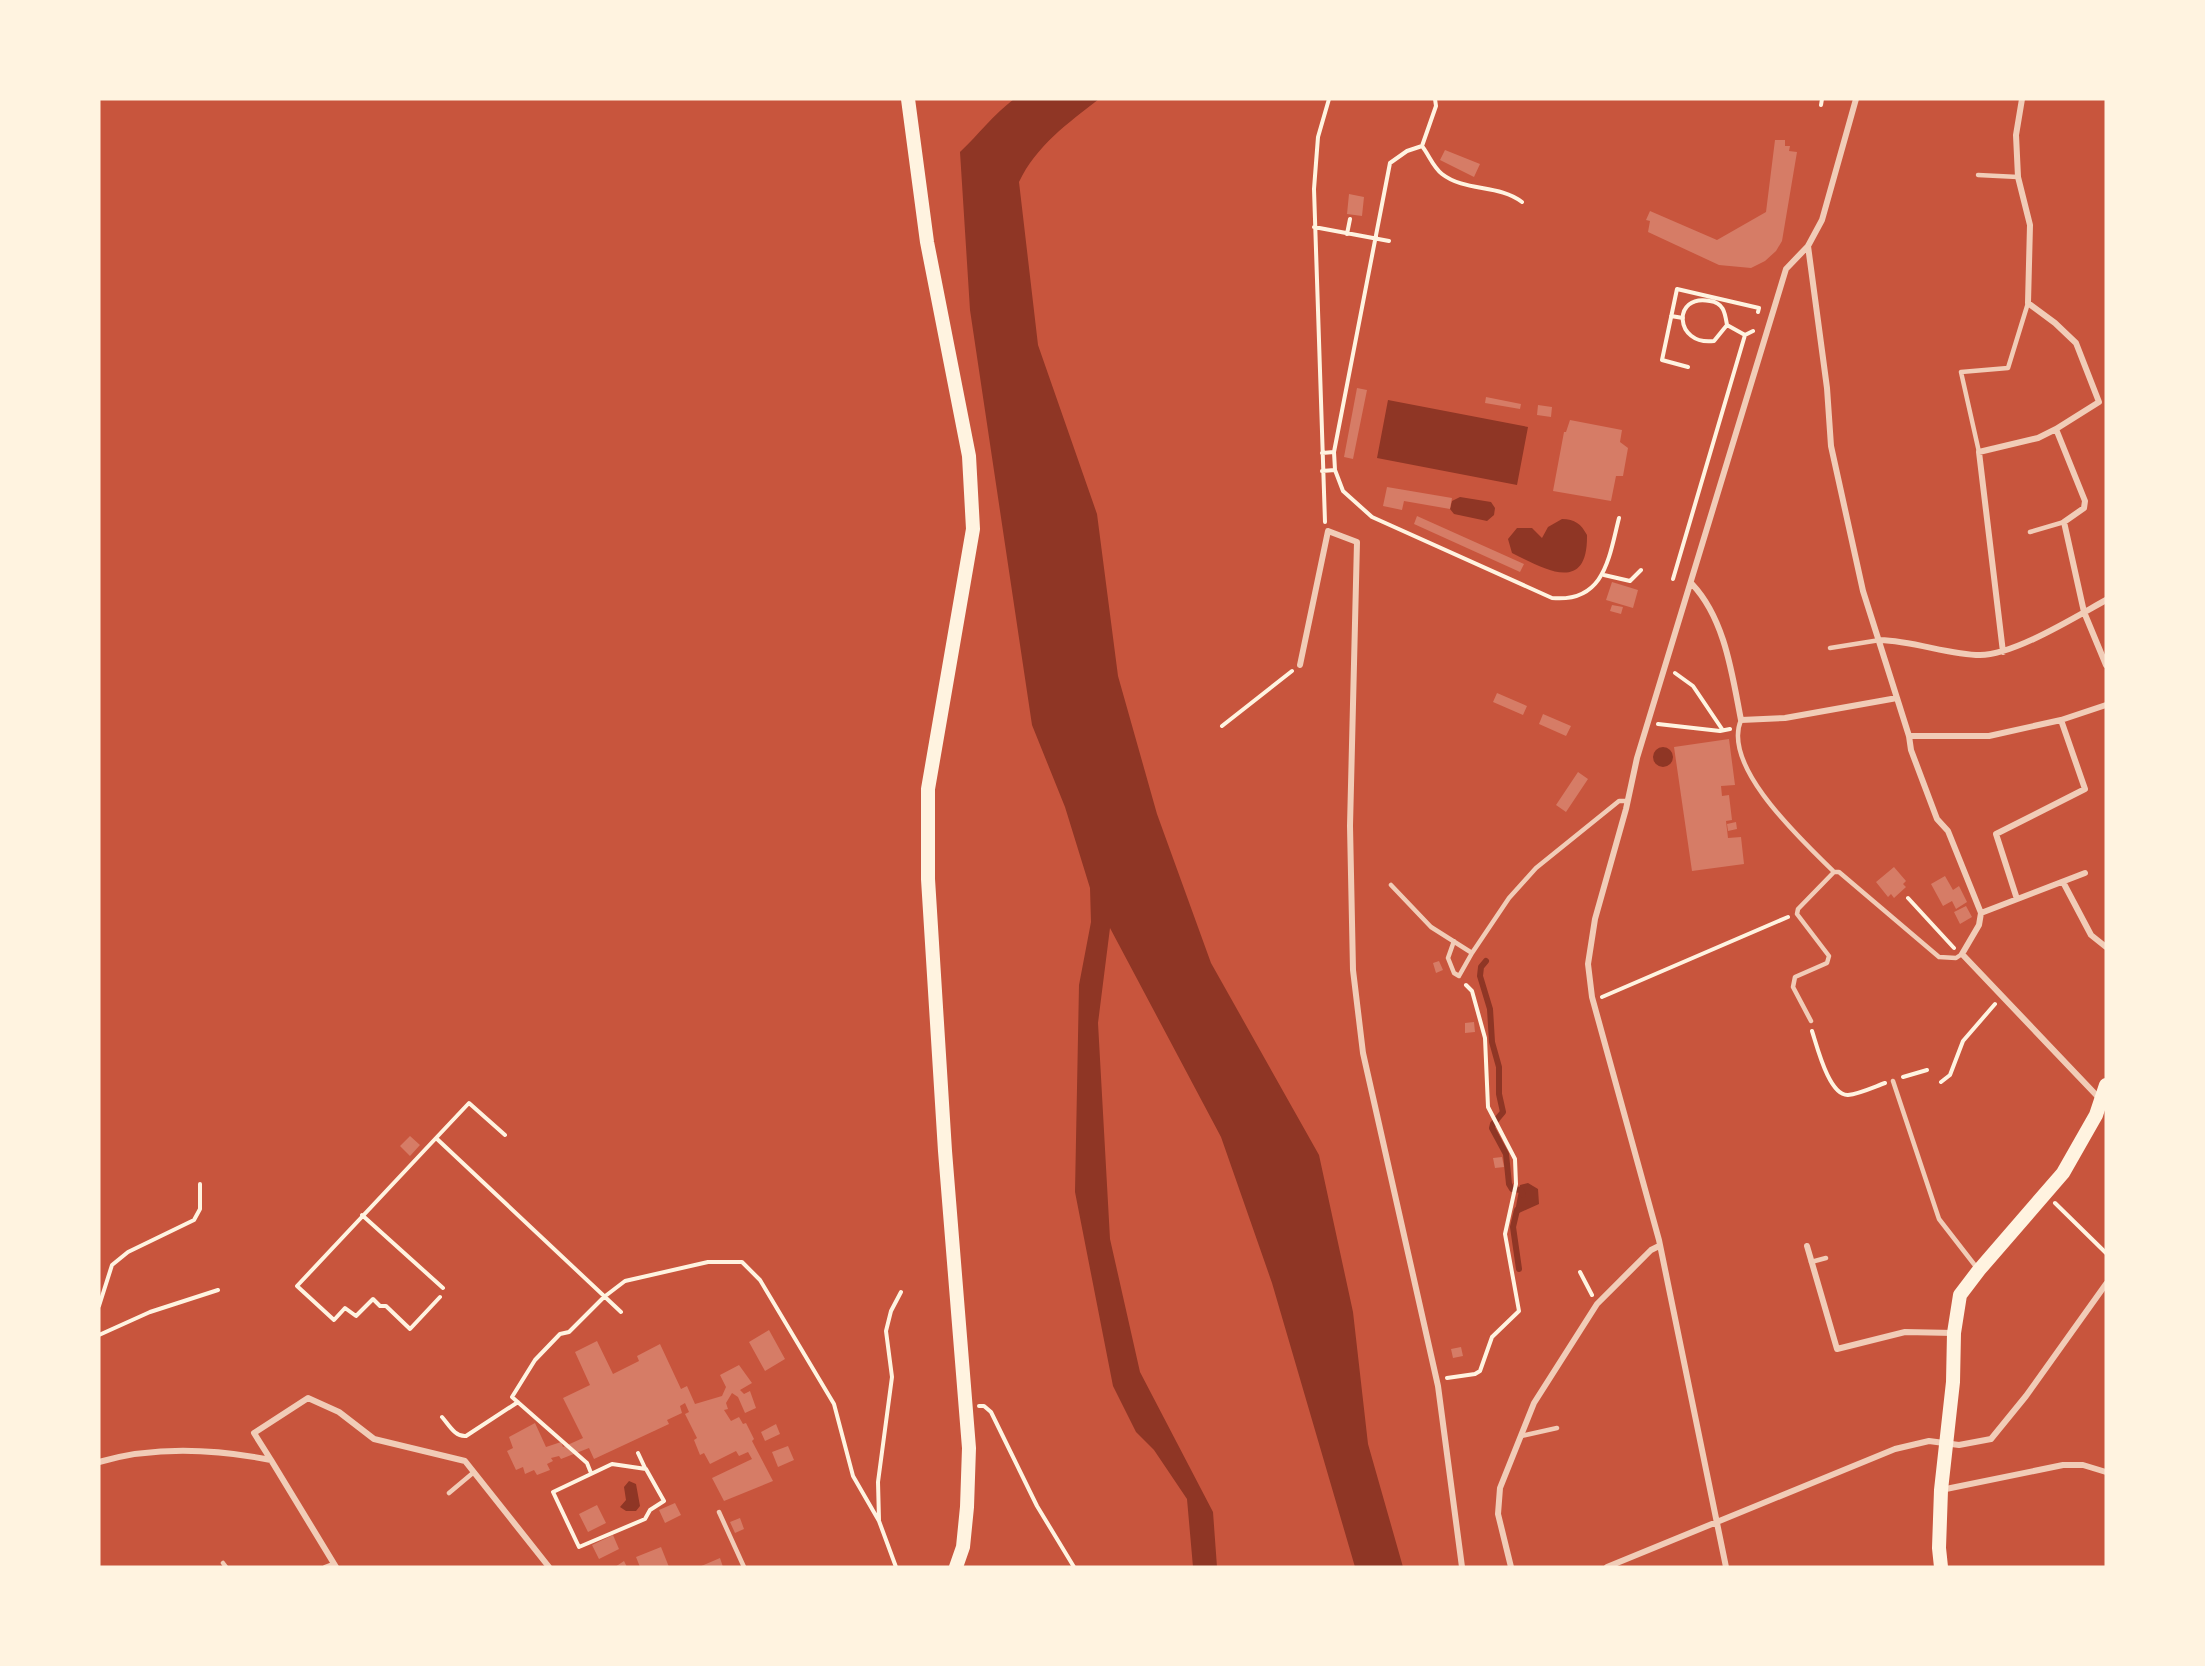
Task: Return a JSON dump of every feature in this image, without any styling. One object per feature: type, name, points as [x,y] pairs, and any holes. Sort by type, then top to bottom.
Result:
[{"type":"main road","points":[[908,99],[927,242],[969,456],[973,529],[928,789],[928,879],[945,1151],[969,1448],[963,1547],[956,1567]]},
{"type":"main road","points":[[1941,1567],[1939,1548],[1944,1443],[1953,1382],[1954,1333],[1960,1295],[1978,1270],[2046,1194],[2074,1158],[2106,1084]]},
{"type":"street","points":[[1726,1567],[1659,1246],[1593,1001],[1588,964],[1594,919],[1648,722],[1692,584],[1786,269],[1808,246],[1822,220],[1856,99]]},
{"type":"street","points":[[2003,652],[1979,452],[2038,438],[2099,402],[2076,343],[2055,323],[2028,303],[2030,225],[2018,177],[2016,135],[2022,99]]},
{"type":"street","points":[[1808,246],[1827,388],[1831,446],[1860,580],[1909,736],[1911,750],[1937,819],[1948,831],[1982,913],[1979,925],[1962,955],[2101,1100]]},
{"type":"street","points":[[2056,429],[2085,501],[2084,508],[2064,522],[2084,612],[2106,665]]},
{"type":"street","points":[[1299,665],[1328,531],[1358,542],[1350,826],[1353,970],[1363,1053],[1437,1379],[1462,1567]]},
{"type":"street","points":[[1692,584],[1704,597],[1716,623],[1729,663],[1741,720],[1785,718],[1897,698]]},
{"type":"street","points":[[1880,640],[1902,641],[1979,655],[2003,652],[2106,600]]},
{"type":"street","points":[[1909,736],[1989,736],[2061,720],[2106,705]]},
{"type":"street","points":[[2017,899],[1996,834],[2085,789],[2061,720]]},
{"type":"street","points":[[1982,913],[2085,873]]},
{"type":"street","points":[[2063,882],[2091,935],[2106,947]]},
{"type":"street","points":[[1511,1567],[1498,1514],[1500,1488],[1534,1403],[1597,1304],[1651,1250],[1659,1246]]},
{"type":"street","points":[[1807,1246],[1837,1349],[1905,1332],[1954,1333]]},
{"type":"street","points":[[1607,1567],[1895,1449],[1929,1441],[1972,1444],[1991,1439],[2106,1284]]},
{"type":"street","points":[[334,1565],[254,1433],[308,1398],[339,1412],[374,1439],[465,1461],[549,1567]]},
{"type":"street","points":[[99,1462],[157,1452],[225,1453],[271,1460]]},
{"type":"street","points":[[1941,1490],[2063,1465],[2083,1465],[2106,1472]]},
{"type":"lane","points":[[1978,175],[2018,177]]},
{"type":"lane","points":[[1979,452],[1960,372],[2008,368],[2028,303]]},
{"type":"lane","points":[[2030,532],[2064,522]]},
{"type":"lane","points":[[1830,648],[1880,640]]},
{"type":"lane","points":[[1741,720],[1737,729],[1744,766],[1757,786],[1790,826],[1834,872],[1839,872],[1939,957],[1956,958],[1962,955]]},
{"type":"lane","points":[[1454,941],[1448,958],[1454,973],[1459,976],[1509,898],[1536,868],[1619,801],[1626,801]]},
{"type":"lane","points":[[1811,1022],[1793,987],[1795,977],[1827,963],[1829,956],[1797,914],[1798,909],[1834,872]]},
{"type":"lane","points":[[1391,885],[1431,927],[1472,953]]},
{"type":"lane","points":[[1893,1081],[1939,1219],[1978,1270]]},
{"type":"lane","points":[[1811,1262],[1826,1258]]},
{"type":"lane","points":[[1521,1436],[1557,1428]]},
{"type":"lane","points":[[449,1493],[475,1471]]},
{"type":"lane","points":[[718,1512],[744,1567]]},
{"type":"lane","points":[[325,1567],[334,1565]]},
{"type":"path","points":[[1328,531],[1324,517],[1314,227],[1318,137],[1329,99]]},
{"type":"path","points":[[1422,146],[1436,106],[1436,99]]},
{"type":"path","points":[[1821,105],[1822,99]]},
{"type":"path","points":[[1422,146],[1434,166],[1448,177],[1510,193],[1522,202]]},
{"type":"path","points":[[1422,146],[1407,150],[1390,163],[1334,452],[1335,470],[1344,491],[1372,517],[1552,598],[1562,599],[1586,592],[1604,575],[1619,518]]},
{"type":"path","points":[[1347,234],[1350,219]]},
{"type":"path","points":[[1314,227],[1389,241]]},
{"type":"path","points":[[1688,367],[1662,360],[1677,289],[1759,308],[1757,316]]},
{"type":"path","points":[[1727,325],[1714,341],[1703,342],[1690,338],[1683,318],[1689,303],[1697,300],[1718,302],[1722,306],[1727,325],[1745,335],[1753,332],[1755,324]]},
{"type":"path","points":[[1722,306],[1725,300]]},
{"type":"path","points":[[1671,316],[1683,318]]},
{"type":"path","points":[[1673,579],[1745,335]]},
{"type":"path","points":[[1322,453],[1334,452]]},
{"type":"path","points":[[1322,471],[1335,470]]},
{"type":"path","points":[[1604,575],[1630,581],[1641,570]]},
{"type":"path","points":[[1222,726],[1299,665]]},
{"type":"path","points":[[1665,669],[1681,675],[1693,686],[1722,729]]},
{"type":"path","points":[[1648,722],[1689,729],[1720,731],[1737,729]]},
{"type":"path","points":[[1908,898],[1962,955]]},
{"type":"path","points":[[1593,1001],[1797,914]]},
{"type":"path","points":[[1437,1379],[1476,1374],[1480,1371],[1492,1337],[1519,1311],[1505,1234],[1516,1184],[1515,1159],[1488,1107],[1485,1038],[1472,991],[1459,981],[1459,976]]},
{"type":"path","points":[[1941,1082],[1950,1075],[1963,1041],[2002,997]]},
{"type":"path","points":[[1811,1022],[1833,1087],[1841,1094],[1849,1095],[1927,1070]]},
{"type":"path","points":[[440,1297],[410,1329],[386,1306],[380,1306],[373,1299],[356,1316],[345,1308],[334,1320],[297,1286],[469,1103],[505,1135]]},
{"type":"path","points":[[436,1138],[621,1312]]},
{"type":"path","points":[[99,1306],[112,1265],[128,1252],[194,1220],[200,1209],[200,1184]]},
{"type":"path","points":[[2046,1194],[2106,1253]]},
{"type":"path","points":[[362,1215],[443,1288]]},
{"type":"path","points":[[591,1473],[587,1463],[512,1397],[536,1360],[560,1334],[569,1332],[604,1297],[625,1281],[708,1262],[742,1262],[750,1268],[834,1404],[853,1476],[879,1521],[897,1567]]},
{"type":"path","points":[[1580,1272],[1597,1304]]},
{"type":"path","points":[[99,1335],[150,1312],[218,1290]]},
{"type":"path","points":[[879,1521],[878,1482],[892,1377],[886,1331],[891,1311],[901,1292]]},
{"type":"path","points":[[442,1417],[454,1432],[466,1436],[518,1402]]},
{"type":"path","points":[[966,1405],[984,1406],[991,1412],[1038,1506],[1074,1567]]},
{"type":"path","points":[[638,1453],[664,1501],[650,1510],[645,1519],[579,1547],[553,1492],[612,1464],[646,1469]]},
{"type":"shaded area","points":[[1014,99],[1099,99],[1044,146],[1034,157],[1019,182],[1038,345],[1097,514],[1118,676],[1157,814],[1211,963],[1319,1155],[1353,1312],[1368,1444],[1403,1567],[1355,1567],[1272,1283],[1221,1137],[1110,928],[1098,1023],[1110,1239],[1140,1372],[1213,1512],[1217,1567],[1193,1567],[1187,1499],[1154,1450],[1136,1432],[1113,1386],[1075,1192],[1079,985],[1091,922],[1090,888],[1065,807],[1032,725],[970,310],[960,152]]},
{"type":"shaded area","points":[[1388,400],[1528,427],[1517,485],[1377,458]]},
{"type":"shaded area","points":[[1460,497],[1491,502],[1495,508],[1494,515],[1487,521],[1454,514],[1450,509],[1452,501]]},
{"type":"shaded area","points":[[1562,519],[1577,523],[1587,535],[1585,554],[1580,565],[1572,571],[1550,570],[1512,553],[1508,539],[1517,528],[1532,528],[1542,538],[1548,527]]},
{"type":"shaded area","points":[[1663,747],[1670,750],[1673,757],[1670,764],[1663,767],[1656,764],[1653,757],[1656,750]]},
{"type":"shaded area","points":[[1528,1183],[1538,1189],[1539,1204],[1514,1217],[1520,1185]]},
{"type":"shaded area","points":[[629,1481],[636,1484],[640,1506],[636,1511],[626,1511],[620,1507],[626,1500],[624,1487]]},
{"type":"building","points":[[1775,140],[1785,140],[1785,146],[1790,146],[1789,151],[1797,152],[1782,241],[1776,251],[1765,261],[1751,268],[1719,265],[1648,232],[1650,221],[1646,220],[1650,211],[1717,240],[1766,212]]},
{"type":"building","points":[[1445,150],[1480,164],[1474,177],[1440,160]]},
{"type":"building","points":[[1349,194],[1364,197],[1362,216],[1347,214]]},
{"type":"building","points":[[1357,388],[1367,390],[1353,459],[1344,457]]},
{"type":"building","points":[[1486,397],[1521,404],[1520,409],[1485,403]]},
{"type":"building","points":[[1538,405],[1552,407],[1551,417],[1537,415]]},
{"type":"building","points":[[1570,420],[1622,430],[1620,442],[1628,448],[1623,476],[1616,476],[1611,501],[1553,491],[1564,432]]},
{"type":"building","points":[[1387,487],[1452,498],[1450,509],[1404,501],[1402,510],[1383,506]]},
{"type":"building","points":[[1417,516],[1524,564],[1520,572],[1414,524]]},
{"type":"building","points":[[1612,582],[1638,590],[1633,608],[1606,600]]},
{"type":"building","points":[[1612,605],[1623,607],[1621,614],[1610,611]]},
{"type":"building","points":[[1497,693],[1527,706],[1523,715],[1493,702]]},
{"type":"building","points":[[1543,714],[1571,726],[1566,736],[1539,724]]},
{"type":"building","points":[[1729,739],[1735,785],[1721,786],[1722,796],[1729,795],[1732,820],[1726,821],[1728,838],[1741,837],[1744,864],[1692,871],[1674,747]]},
{"type":"building","points":[[1578,772],[1588,779],[1566,812],[1556,805]]},
{"type":"building","points":[[1736,822],[1737,829],[1728,831],[1727,824]]},
{"type":"building","points":[[1894,867],[1906,881],[1903,884],[1906,887],[1894,898],[1891,894],[1888,897],[1876,882]]},
{"type":"building","points":[[1945,876],[1953,890],[1959,886],[1967,902],[1956,909],[1952,901],[1943,906],[1931,884]]},
{"type":"building","points":[[1966,906],[1972,917],[1960,924],[1954,912]]},
{"type":"building","points":[[1439,961],[1443,970],[1436,973],[1433,963]]},
{"type":"building","points":[[1474,1022],[1475,1032],[1465,1033],[1465,1023]]},
{"type":"building","points":[[410,1136],[420,1145],[410,1156],[400,1146]]},
{"type":"building","points":[[1502,1157],[1504,1167],[1495,1168],[1493,1158]]},
{"type":"building","points":[[769,1330],[785,1359],[765,1371],[749,1342]]},
{"type":"building","points":[[597,1341],[613,1374],[639,1361],[637,1356],[660,1344],[681,1389],[687,1386],[695,1404],[722,1396],[726,1387],[720,1375],[739,1365],[752,1383],[740,1390],[744,1394],[750,1391],[756,1408],[745,1413],[738,1397],[732,1393],[726,1403],[728,1409],[724,1410],[731,1421],[739,1417],[743,1424],[746,1423],[754,1439],[752,1441],[773,1481],[724,1501],[712,1478],[752,1459],[748,1452],[739,1456],[736,1451],[710,1464],[704,1453],[700,1455],[694,1440],[697,1438],[685,1414],[689,1412],[685,1403],[680,1406],[682,1413],[667,1420],[669,1424],[594,1459],[589,1448],[561,1459],[559,1456],[551,1458],[553,1461],[547,1464],[550,1470],[537,1475],[534,1470],[525,1474],[523,1467],[516,1470],[507,1451],[513,1448],[509,1437],[535,1423],[546,1447],[561,1442],[563,1447],[583,1438],[563,1398],[590,1385],[575,1352]]},
{"type":"building","points":[[1461,1347],[1463,1356],[1453,1358],[1451,1349]]},
{"type":"building","points":[[776,1424],[780,1434],[765,1441],[761,1432]]},
{"type":"building","points":[[788,1446],[794,1460],[778,1467],[772,1452]]},
{"type":"building","points":[[675,1503],[681,1515],[665,1523],[659,1510]]},
{"type":"building","points":[[597,1505],[606,1523],[588,1532],[579,1514]]},
{"type":"building","points":[[740,1518],[744,1529],[735,1533],[730,1522]]},
{"type":"building","points":[[613,1535],[619,1549],[599,1559],[592,1545]]},
{"type":"building","points":[[661,1547],[669,1567],[640,1567],[636,1557]]},
{"type":"building","points":[[720,1558],[723,1567],[699,1567]]},
{"type":"building","points":[[624,1561],[627,1567],[615,1567]]},
{"type":"waterway","points":[[1486,961],[1481,967],[1480,976],[1490,1009],[1492,1042],[1499,1067],[1499,1094],[1503,1112],[1492,1128],[1506,1154],[1509,1184],[1512,1189],[1521,1190],[1523,1195]]},
{"type":"waterway","points":[[1517,1210],[1513,1227],[1519,1269]]}]
